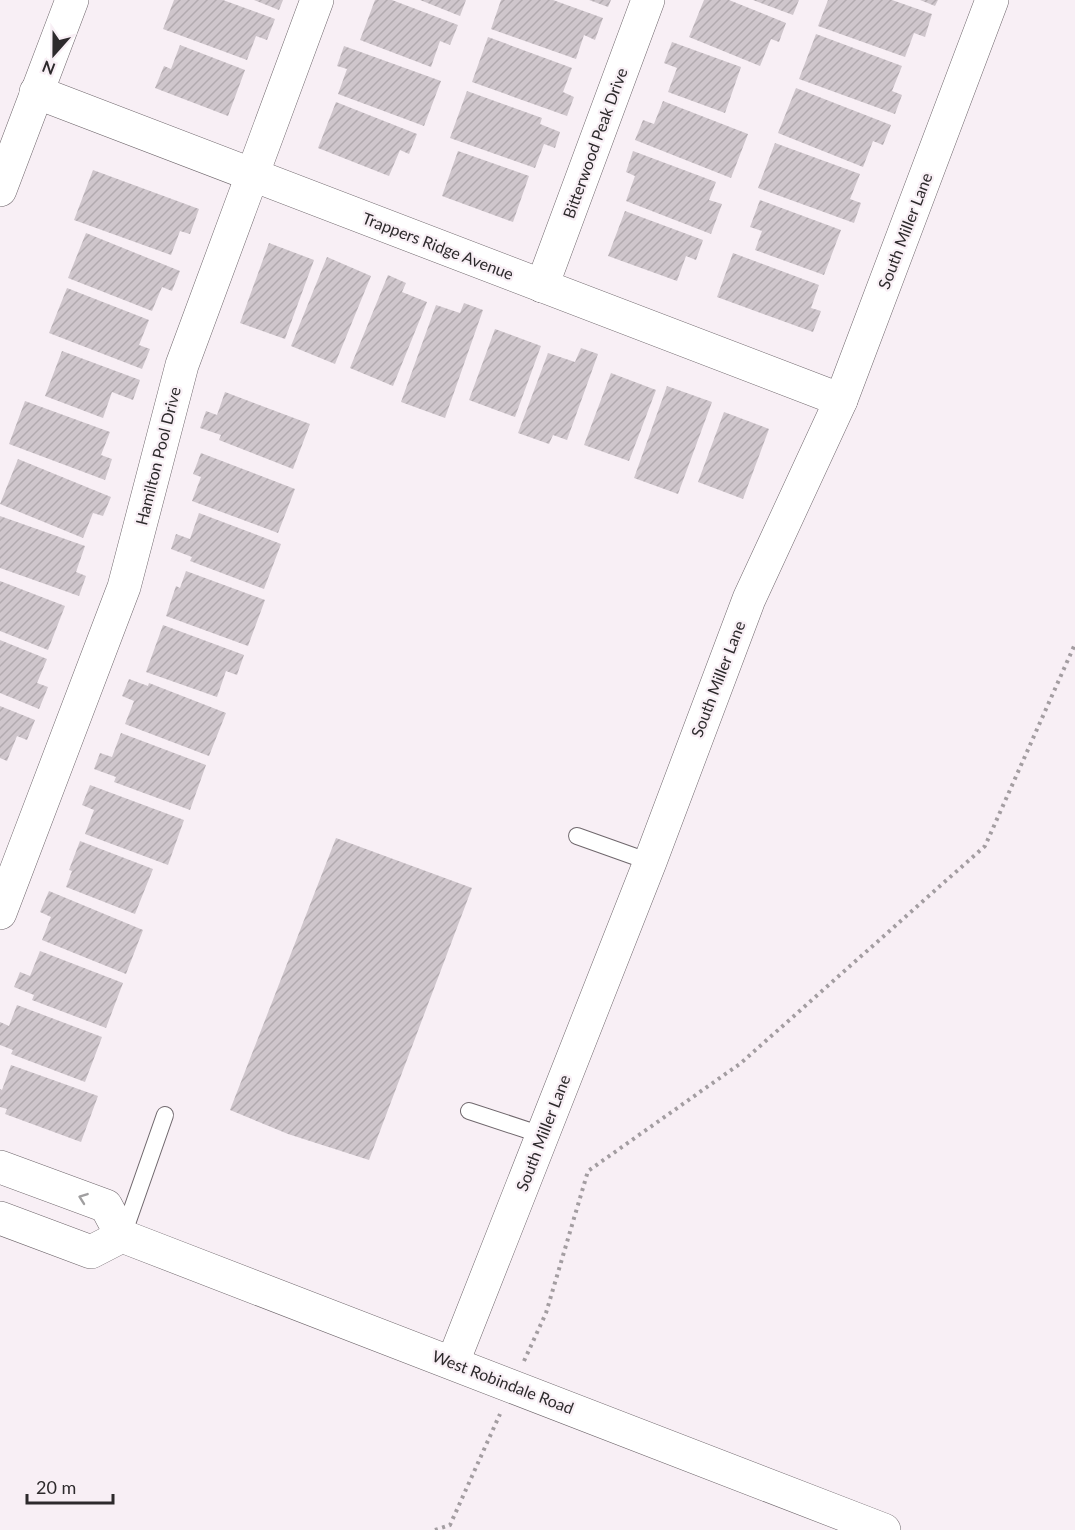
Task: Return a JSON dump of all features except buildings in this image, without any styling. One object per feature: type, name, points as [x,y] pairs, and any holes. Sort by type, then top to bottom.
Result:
[{"type":"street","points":[[0,190],[72,0]]},
{"type":"street","name":"Hamilton Pool Drive","points":[[0,913],[124,587],[182,365],[317,0]]},
{"type":"street","name":"Bitterwood Peak Drive","points":[[542,286],[648,0]]},
{"type":"street","name":"South Miller Lane","points":[[453,1362],[650,862],[749,599],[841,400],[992,0]]},
{"type":"street","name":"Trappers Ridge Avenue","points":[[36,92],[841,400]]},
{"type":"street","points":[[0,1167],[106,1206],[122,1236],[91,1252],[0,1218]]},
{"type":"street","name":"West Robindale Road","points":[[122,1236],[884,1530]]},
{"type":"lane","points":[[577,836],[650,862]]},
{"type":"lane","points":[[470,1110],[542,1135]]},
{"type":"lane","points":[[122,1236],[165,1115]]},
{"type":"path","points":[[435,1530],[450,1525],[546,1313],[588,1171],[741,1064],[985,846],[1075,644]]}]
